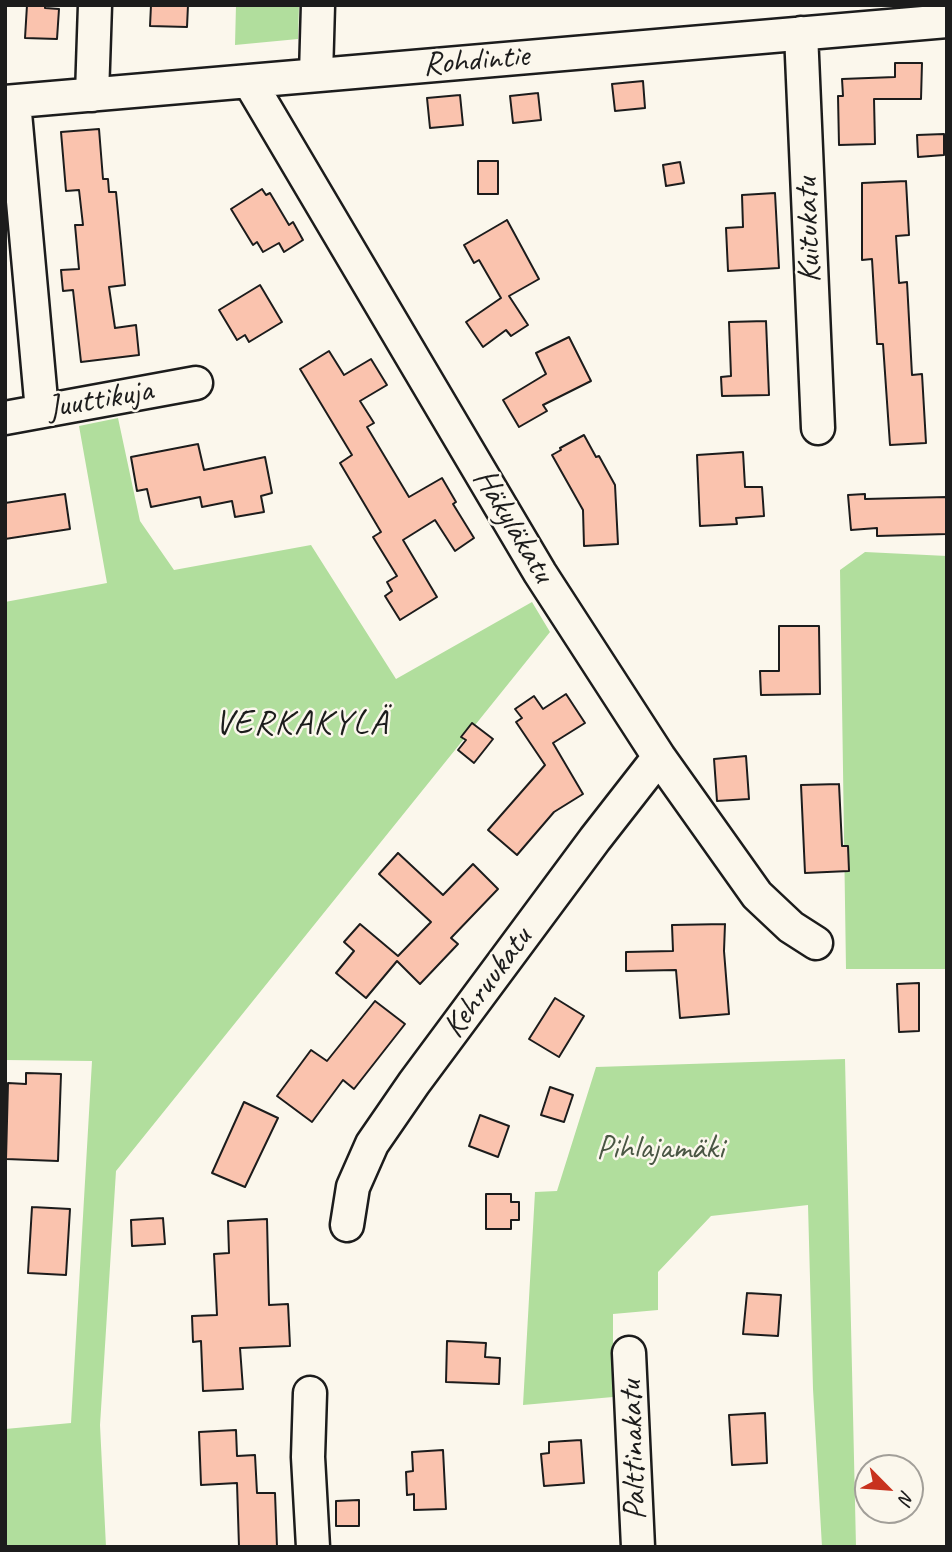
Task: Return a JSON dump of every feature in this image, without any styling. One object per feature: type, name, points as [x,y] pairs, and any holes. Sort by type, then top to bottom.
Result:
[{"type":"street","points":[[92,95],[95,5]]},
{"type":"street","points":[[316,75],[318,5]]},
{"type":"street","name":"Rohdintie","points":[[10,102],[316,75],[815,23],[947,21]]},
{"type":"street","name":"Kuitukatu","points":[[815,23],[818,428]]},
{"type":"street","name":"Häkyläkatu","points":[[249,81],[540,573],[660,757],[757,895],[792,927],[816,943]]},
{"type":"street","points":[[10,102],[42,411]]},
{"type":"street","name":"Juuttikuja","points":[[5,418],[195,383]]},
{"type":"street","name":"Kehruukatu","points":[[347,1226],[353,1187],[372,1144],[586,850],[660,757]]},
{"type":"street","name":"Palttinakatu","points":[[629,1353],[638,1547]]},
{"type":"street","points":[[310,1393],[308,1457],[313,1547]]},
{"type":"green space","points":[[236,5],[299,5],[298,39],[235,45]]},
{"type":"green space","points":[[118,418],[140,521],[174,570],[311,545],[396,679],[532,602],[550,632],[116,1171],[100,1425],[106,1547],[5,1547],[5,1429],[71,1423],[92,1061],[5,1060],[5,602],[107,583],[79,426]]},
{"type":"green space","points":[[865,552],[947,556],[947,969],[846,969],[840,570]]},
{"type":"green space","name":"Pihlajamäki","points":[[845,1059],[856,1547],[822,1547],[813,1389],[808,1205],[711,1216],[658,1272],[658,1310],[613,1314],[613,1397],[523,1405],[535,1192],[557,1191],[596,1067]]},
{"type":"building","points":[[27,5],[45,5],[45,8],[59,9],[57,39],[25,38]]},
{"type":"building","points":[[151,5],[188,5],[187,27],[150,26]]},
{"type":"building","points":[[895,63],[922,63],[921,99],[874,99],[875,144],[839,145],[838,96],[843,96],[842,79],[895,77]]},
{"type":"building","points":[[643,81],[645,108],[615,111],[612,84]]},
{"type":"building","points":[[538,93],[541,120],[513,123],[510,96]]},
{"type":"building","points":[[460,95],[463,125],[430,128],[427,98]]},
{"type":"building","points":[[99,129],[103,179],[108,179],[109,192],[116,192],[125,285],[109,287],[115,328],[136,325],[139,355],[81,362],[73,290],[63,291],[61,270],[79,269],[75,225],[83,225],[79,190],[66,191],[61,132]]},
{"type":"building","points":[[944,134],[944,155],[918,157],[917,135]]},
{"type":"building","points":[[478,161],[498,161],[498,194],[478,194]]},
{"type":"building","points":[[680,162],[684,183],[666,186],[663,165]]},
{"type":"building","points":[[906,181],[909,235],[896,236],[899,283],[907,282],[912,375],[922,374],[926,443],[890,445],[883,344],[877,344],[872,259],[862,260],[862,183]]},
{"type":"building","points":[[262,189],[266,195],[270,193],[289,225],[293,222],[303,240],[284,252],[279,243],[263,252],[257,242],[253,245],[231,209]]},
{"type":"building","points":[[775,193],[779,268],[728,271],[726,228],[743,227],[742,195]]},
{"type":"building","points":[[507,220],[539,279],[509,296],[528,325],[511,336],[506,330],[483,347],[466,322],[501,298],[479,260],[474,263],[464,245]]},
{"type":"building","points":[[260,285],[282,322],[249,342],[245,335],[237,340],[219,310]]},
{"type":"building","points":[[766,321],[769,395],[722,396],[721,377],[731,376],[729,322]]},
{"type":"building","points":[[569,337],[591,381],[543,405],[547,411],[519,427],[503,400],[546,374],[536,353]]},
{"type":"building","points":[[329,351],[344,375],[371,359],[387,385],[360,401],[374,423],[367,427],[409,497],[442,478],[456,502],[453,504],[474,538],[455,551],[435,520],[403,540],[437,597],[400,620],[385,596],[392,591],[387,582],[397,576],[373,537],[381,532],[340,463],[352,455],[300,369]]},
{"type":"building","points":[[584,435],[615,485],[618,544],[584,546],[583,510],[552,455]]},
{"type":"building","points":[[198,444],[204,470],[265,457],[272,493],[261,496],[264,512],[235,517],[232,501],[202,507],[200,497],[151,507],[147,489],[137,491],[131,457]]},
{"type":"building","points":[[743,452],[745,487],[762,487],[764,516],[736,518],[737,524],[700,526],[697,455]]},
{"type":"building","points":[[65,494],[70,529],[5,539],[5,503]]},
{"type":"building","points":[[865,494],[865,499],[947,497],[947,534],[877,536],[877,528],[851,530],[848,495]]},
{"type":"building","points":[[779,626],[819,626],[820,694],[761,695],[760,671],[779,671]]},
{"type":"building","points":[[566,694],[585,723],[553,743],[583,794],[554,812],[517,855],[488,830],[545,765],[516,722],[522,718],[515,709],[534,696],[543,709]]},
{"type":"building","points":[[472,723],[493,739],[474,763],[458,750],[466,740],[461,737]]},
{"type":"building","points":[[746,756],[749,799],[717,801],[714,759]]},
{"type":"building","points":[[839,784],[842,846],[848,846],[849,871],[805,873],[801,785]]},
{"type":"building","points":[[398,853],[443,895],[473,864],[498,889],[451,938],[458,944],[420,984],[397,961],[366,998],[336,973],[354,951],[344,942],[360,924],[398,956],[431,922],[379,874]]},
{"type":"building","points":[[725,924],[724,951],[729,1014],[680,1018],[676,970],[626,971],[626,952],[673,951],[672,925]]},
{"type":"building","points":[[919,983],[919,1031],[899,1032],[897,984]]},
{"type":"building","points":[[555,998],[584,1016],[559,1057],[529,1039]]},
{"type":"building","points":[[375,1001],[405,1024],[354,1089],[343,1080],[312,1122],[277,1096],[311,1050],[327,1061]]},
{"type":"building","points":[[26,1073],[61,1074],[58,1161],[6,1159],[8,1083],[26,1084]]},
{"type":"building","points":[[550,1087],[573,1095],[564,1122],[541,1115]]},
{"type":"building","points":[[244,1102],[278,1118],[245,1187],[212,1173]]},
{"type":"building","points":[[480,1115],[509,1126],[498,1157],[469,1146]]},
{"type":"building","points":[[486,1194],[511,1194],[511,1202],[519,1202],[519,1220],[511,1220],[511,1229],[486,1229]]},
{"type":"building","points":[[32,1207],[70,1209],[66,1275],[28,1273]]},
{"type":"building","points":[[163,1218],[165,1244],[132,1246],[131,1220]]},
{"type":"building","points":[[267,1219],[269,1305],[288,1304],[290,1346],[240,1348],[243,1389],[203,1391],[201,1341],[193,1342],[192,1316],[217,1315],[214,1254],[229,1253],[228,1221]]},
{"type":"building","points":[[747,1293],[781,1295],[778,1336],[743,1334]]},
{"type":"building","points":[[447,1341],[486,1343],[485,1357],[500,1358],[499,1384],[446,1382]]},
{"type":"building","points":[[765,1413],[767,1463],[732,1465],[729,1415]]},
{"type":"building","points":[[236,1430],[237,1456],[255,1455],[257,1493],[275,1493],[277,1547],[239,1547],[237,1483],[201,1485],[199,1432]]},
{"type":"building","points":[[581,1440],[584,1483],[544,1486],[541,1454],[549,1453],[549,1442]]},
{"type":"building","points":[[443,1450],[446,1509],[414,1510],[414,1494],[407,1495],[406,1472],[413,1471],[412,1452]]},
{"type":"building","points":[[359,1500],[359,1526],[336,1526],[336,1501]]},
{"type":"district","name":"VERKAKYLÄ","points":[[302,724]]}]
